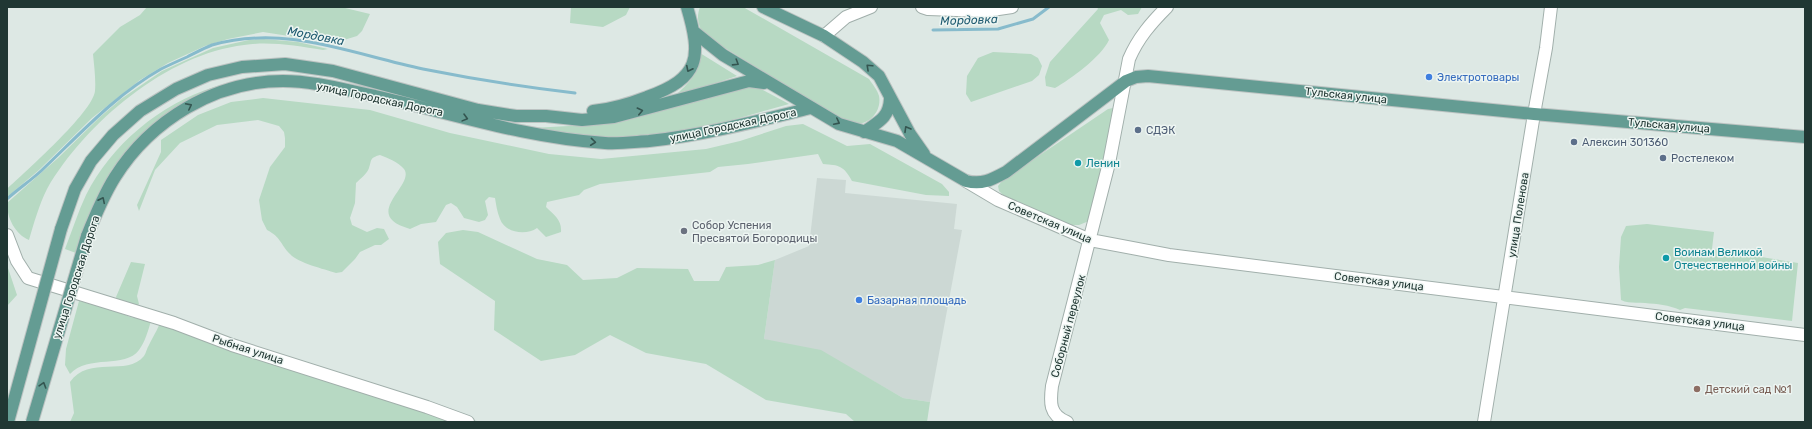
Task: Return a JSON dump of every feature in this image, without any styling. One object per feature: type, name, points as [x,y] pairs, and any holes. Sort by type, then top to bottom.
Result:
[{"type":"main road","points":[[763,7],[824,36],[863,62],[879,76],[890,99],[889,110],[885,117],[864,132]]},
{"type":"main road","name":"улица Городская Дорога","points":[[8,422],[61,229],[75,189],[91,161],[113,135],[140,111],[176,89],[208,76],[242,67],[285,64],[333,71],[478,110],[516,116],[546,116],[607,110],[662,92],[678,83],[689,72],[694,60],[696,49],[689,10]]},
{"type":"main road","name":"улица Городская Дорога","points":[[693,31],[723,55],[771,85],[840,124],[864,132]]},
{"type":"main road","name":"Тульская улица","points":[[864,132],[897,141],[966,181],[976,184],[988,181],[1006,172],[1126,81],[1136,77],[1148,76],[1171,77],[1534,114],[1805,137]]},
{"type":"main road","name":"улица Городская Дорога","points":[[32,422],[87,236],[101,200],[115,176],[144,141],[158,128],[192,105],[213,94],[244,85],[284,81],[332,87],[424,107],[514,131],[607,144],[680,138],[811,108]]},
{"type":"main road","name":"улица Городская Дорога","points":[[546,116],[582,120],[614,117],[749,81],[771,85]]},
{"type":"main road","name":"Тульская улица","points":[[890,99],[910,134],[927,158]]},
{"type":"street","points":[[824,36],[846,17],[871,7]]},
{"type":"street","points":[[922,7],[928,9],[985,10],[1012,7]]},
{"type":"street","name":"Соборный переулок","points":[[1067,422],[1054,413],[1050,402],[1052,386],[1109,163],[1126,81],[1129,59],[1135,44],[1150,24],[1168,7]]},
{"type":"street","name":"улица Поленова","points":[[1484,422],[1546,48],[1551,7]]},
{"type":"street","name":"Советская улица","points":[[966,181],[998,200],[1090,240],[1169,255],[1505,296],[1805,335]]},
{"type":"street","name":"Рыбная улица","points":[[7,235],[17,261],[28,278],[174,323],[232,345],[427,407],[468,422]]},
{"type":"shaded area","name":"Базарная площадь","points":[[817,178],[846,180],[845,193],[957,204],[954,229],[962,230],[930,402],[903,398],[863,375],[764,339],[775,260],[809,246]]},
{"type":"green space","points":[[147,7],[341,7],[370,14],[362,31],[357,36],[334,43],[263,32],[228,39],[205,46],[168,63],[140,80],[92,118],[39,170],[7,197],[7,189],[57,142],[83,113],[91,101],[95,91],[93,54],[120,27],[140,15]]},
{"type":"green space","points":[[571,7],[630,7],[626,15],[603,27],[570,23]]},
{"type":"green space","points":[[700,7],[743,7],[869,79],[879,96],[876,112],[869,120],[865,122],[851,123],[842,119],[705,36],[698,22]]},
{"type":"green space","points":[[1097,7],[1142,7],[1138,14],[1128,15],[1121,10],[1104,15],[1100,23],[1109,40],[1105,47],[1093,60],[1069,79],[1055,88],[1046,86],[1045,77],[1050,62],[1098,9]]},
{"type":"green space","points":[[264,39],[298,42],[328,49],[323,50],[274,44],[244,45],[215,51],[186,62],[158,77],[131,96],[106,117],[83,140],[63,164],[44,195],[29,240],[16,230],[8,214],[7,203],[121,99],[162,71],[213,48],[249,40]]},
{"type":"green space","points":[[993,52],[1031,54],[1038,58],[1042,66],[1039,75],[1032,81],[971,102],[966,94],[967,76],[978,58]]},
{"type":"green space","points":[[700,53],[737,76],[674,97],[689,82],[695,73],[698,67]]},
{"type":"green space","points":[[244,83],[183,106],[153,125],[112,169],[94,203],[76,253],[65,249],[86,195],[96,177],[123,143],[156,115],[194,94],[214,87]]},
{"type":"green space","points":[[747,87],[761,89],[789,104],[710,126],[649,137],[604,138],[532,128],[605,124],[625,121]]},
{"type":"green space","points":[[263,98],[370,110],[450,133],[549,154],[601,159],[706,149],[740,141],[786,126],[803,124],[847,146],[870,144],[942,184],[949,192],[949,196],[926,195],[852,181],[844,169],[833,165],[823,164],[818,154],[718,167],[710,172],[600,184],[584,190],[579,195],[547,202],[546,207],[559,221],[561,232],[546,237],[537,228],[527,232],[516,232],[506,227],[499,216],[495,198],[489,197],[485,201],[488,215],[485,220],[479,222],[464,218],[457,207],[451,203],[446,205],[436,222],[421,224],[410,229],[396,223],[389,216],[389,208],[392,200],[406,176],[404,169],[396,162],[380,155],[372,158],[367,172],[356,183],[355,203],[350,218],[352,225],[367,232],[377,228],[384,229],[389,239],[381,245],[375,245],[360,252],[342,272],[336,273],[294,257],[278,238],[267,230],[262,220],[259,200],[270,167],[285,147],[285,138],[284,132],[279,126],[258,120],[217,125],[180,143],[155,170],[139,211],[137,205],[161,152],[161,140],[198,115],[231,102]]},
{"type":"green space","points":[[1113,108],[1116,110],[1116,115],[1089,221],[1079,225],[1071,225],[1003,195],[999,191],[998,186],[1003,180],[1108,109]]},
{"type":"green space","points":[[1647,224],[1714,232],[1712,249],[1798,263],[1792,321],[1685,308],[1680,310],[1663,305],[1621,300],[1619,267],[1621,237],[1626,226]]},
{"type":"green space","points":[[463,230],[478,232],[537,259],[567,265],[583,280],[617,278],[637,268],[688,269],[694,281],[719,281],[726,267],[758,265],[775,260],[764,339],[821,350],[903,398],[930,402],[927,422],[855,422],[846,414],[766,400],[706,364],[646,353],[610,335],[575,355],[541,361],[494,330],[495,301],[440,264],[438,242],[446,233]]},
{"type":"green space","points":[[131,262],[145,264],[137,296],[139,304],[134,309],[118,302],[116,297]]},
{"type":"green space","points":[[7,265],[17,295],[7,306]]},
{"type":"green space","points":[[79,301],[108,307],[130,317],[151,321],[145,340],[139,350],[133,356],[125,359],[86,364],[70,374],[65,365],[66,349]]},
{"type":"green space","points":[[163,316],[233,343],[480,422],[70,422],[74,413],[70,382],[78,374],[97,367],[128,365],[137,362],[145,355]]},
{"type":"waterway","name":"Мордовка","points":[[933,30],[998,29],[1033,19],[1049,7]]},
{"type":"waterway","name":"Мордовка","points":[[7,199],[41,171],[113,103],[144,79],[161,69],[209,46],[239,39],[292,39],[344,49],[396,63],[442,73],[575,93]]},
{"type":"place","name":"Электротовары","points":[[1429,77]]},
{"type":"place","name":"СДЭК","points":[[1138,130]]},
{"type":"place","name":"Алексин 301360","points":[[1574,142]]},
{"type":"place","name":"Ростелеком","points":[[1663,158]]},
{"type":"place","name":"Ленин","points":[[1078,163]]},
{"type":"place","name":"Собор Успения Пресвятой Богородицы","points":[[684,231]]},
{"type":"place","name":"Воинам Великой Отечественной войны","points":[[1666,258]]},
{"type":"place","name":"Базарная площадь","points":[[859,300]]},
{"type":"place","name":"Детский сад №1","points":[[1697,389]]}]
